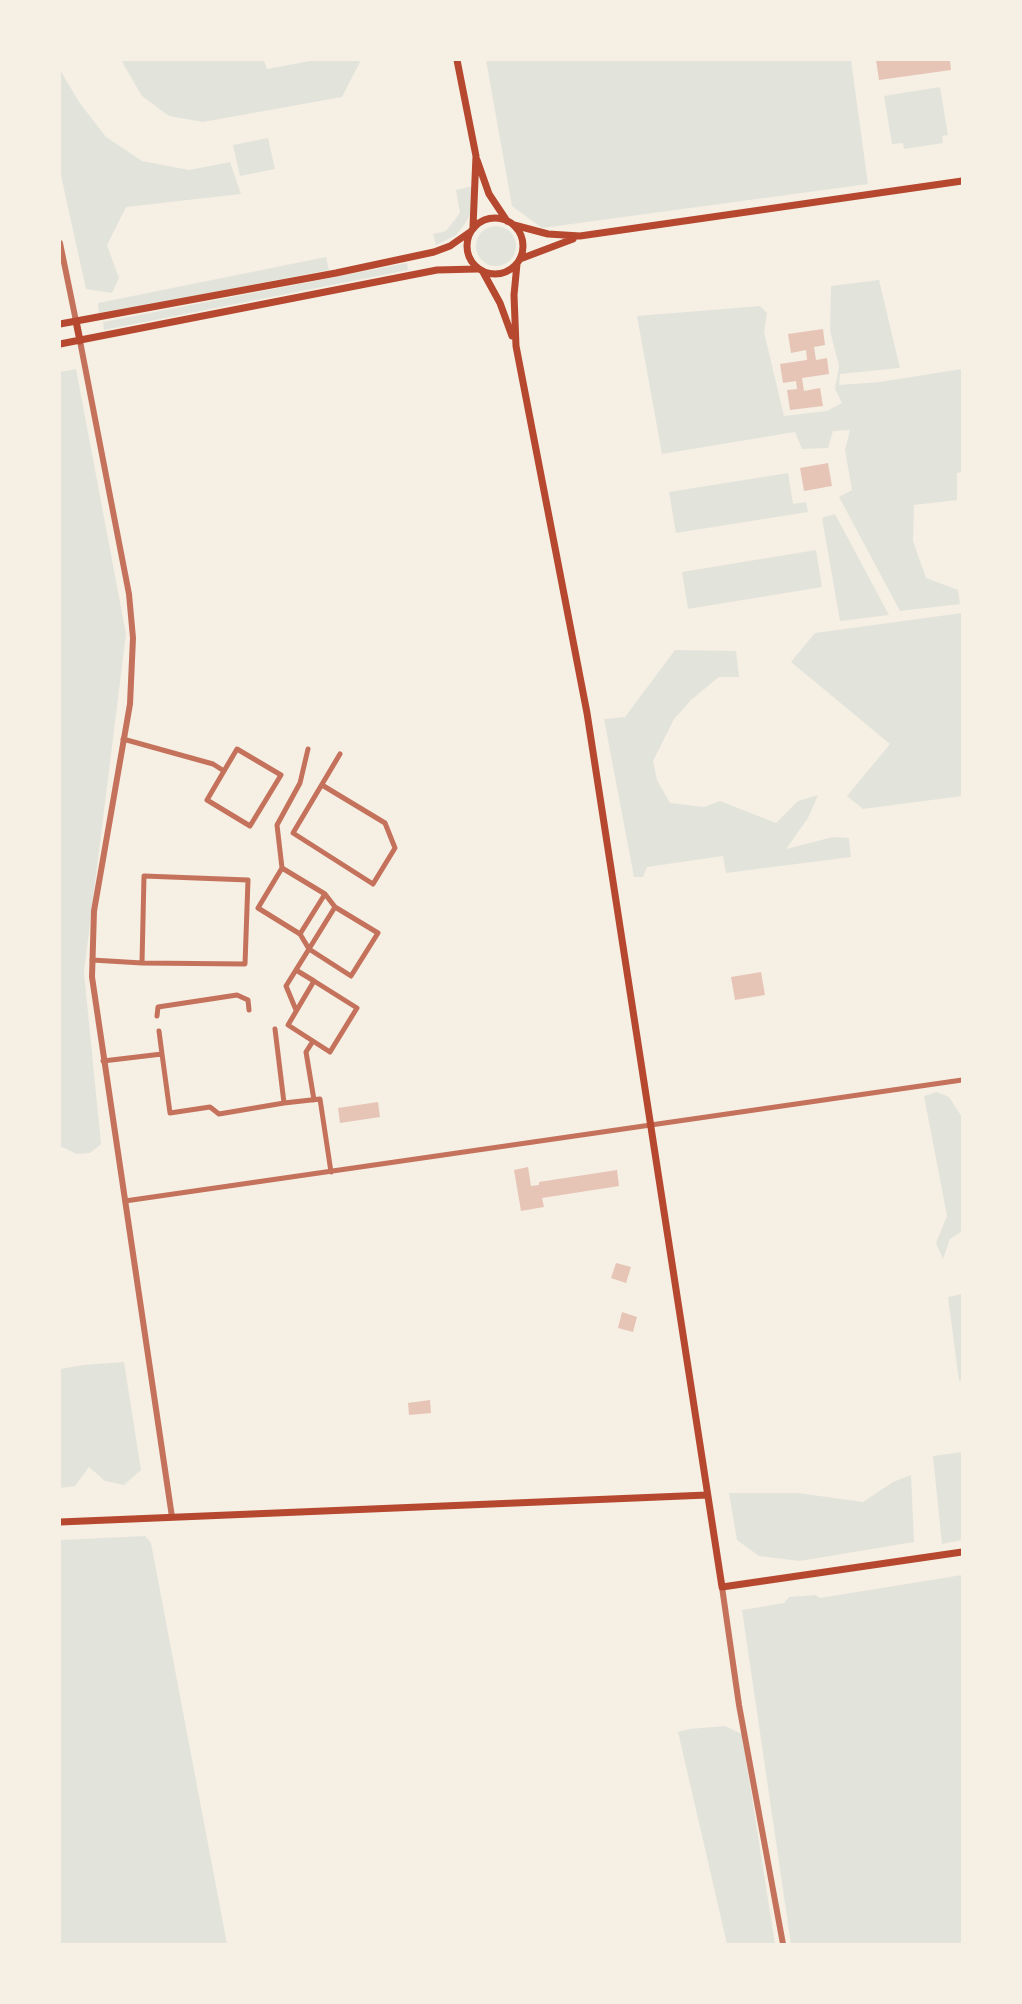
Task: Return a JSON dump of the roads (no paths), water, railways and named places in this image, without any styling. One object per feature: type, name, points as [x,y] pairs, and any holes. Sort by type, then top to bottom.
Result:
[{"type":"main road","points":[[457,60],[476,156],[489,194],[523,241],[514,295],[516,346],[587,713],[722,1587],[962,1552]]},
{"type":"main road","points":[[476,156],[472,230],[467,252],[470,262],[480,271],[500,303],[516,346]]},
{"type":"main road","points":[[60,324],[434,252],[450,246],[489,218],[548,234],[580,236],[962,181]]},
{"type":"main road","points":[[60,344],[437,270],[501,274],[510,271],[519,262],[580,236]]},
{"type":"main road","points":[[76,321],[80,341]]},
{"type":"main road","points":[[60,1522],[707,1495]]},
{"type":"street","points":[[60,243],[76,321]]},
{"type":"street","points":[[80,341],[130,605],[133,671],[94,911],[93,990],[172,1517]]},
{"type":"street","points":[[123,739],[213,764],[224,771]]},
{"type":"street","points":[[237,749],[281,775],[250,826],[207,800],[224,771],[237,749]]},
{"type":"street","points":[[282,869],[325,894],[335,906],[378,933],[351,976],[309,949],[300,934],[258,908],[282,869],[277,825],[300,783],[308,750]]},
{"type":"street","points":[[322,785],[385,823],[395,848],[373,884],[293,833],[340,754]]},
{"type":"street","points":[[92,960],[142,963],[245,964],[248,880],[144,876],[142,963]]},
{"type":"street","points":[[300,934],[325,894]]},
{"type":"street","points":[[296,1011],[286,986],[335,906]]},
{"type":"street","points":[[296,970],[314,981],[357,1008],[330,1052],[288,1025],[314,981]]},
{"type":"street","points":[[157,1016],[158,1007],[237,996],[245,998],[249,1010]]},
{"type":"street","points":[[275,1028],[284,1103]]},
{"type":"street","points":[[159,1031],[170,1113],[210,1107],[219,1114],[320,1099],[331,1172]]},
{"type":"street","points":[[313,1041],[306,1052],[314,1100]]},
{"type":"street","points":[[103,1061],[162,1054]]},
{"type":"street","points":[[125,1201],[962,1080]]},
{"type":"street","points":[[722,1587],[739,1705],[783,1944]]}]
